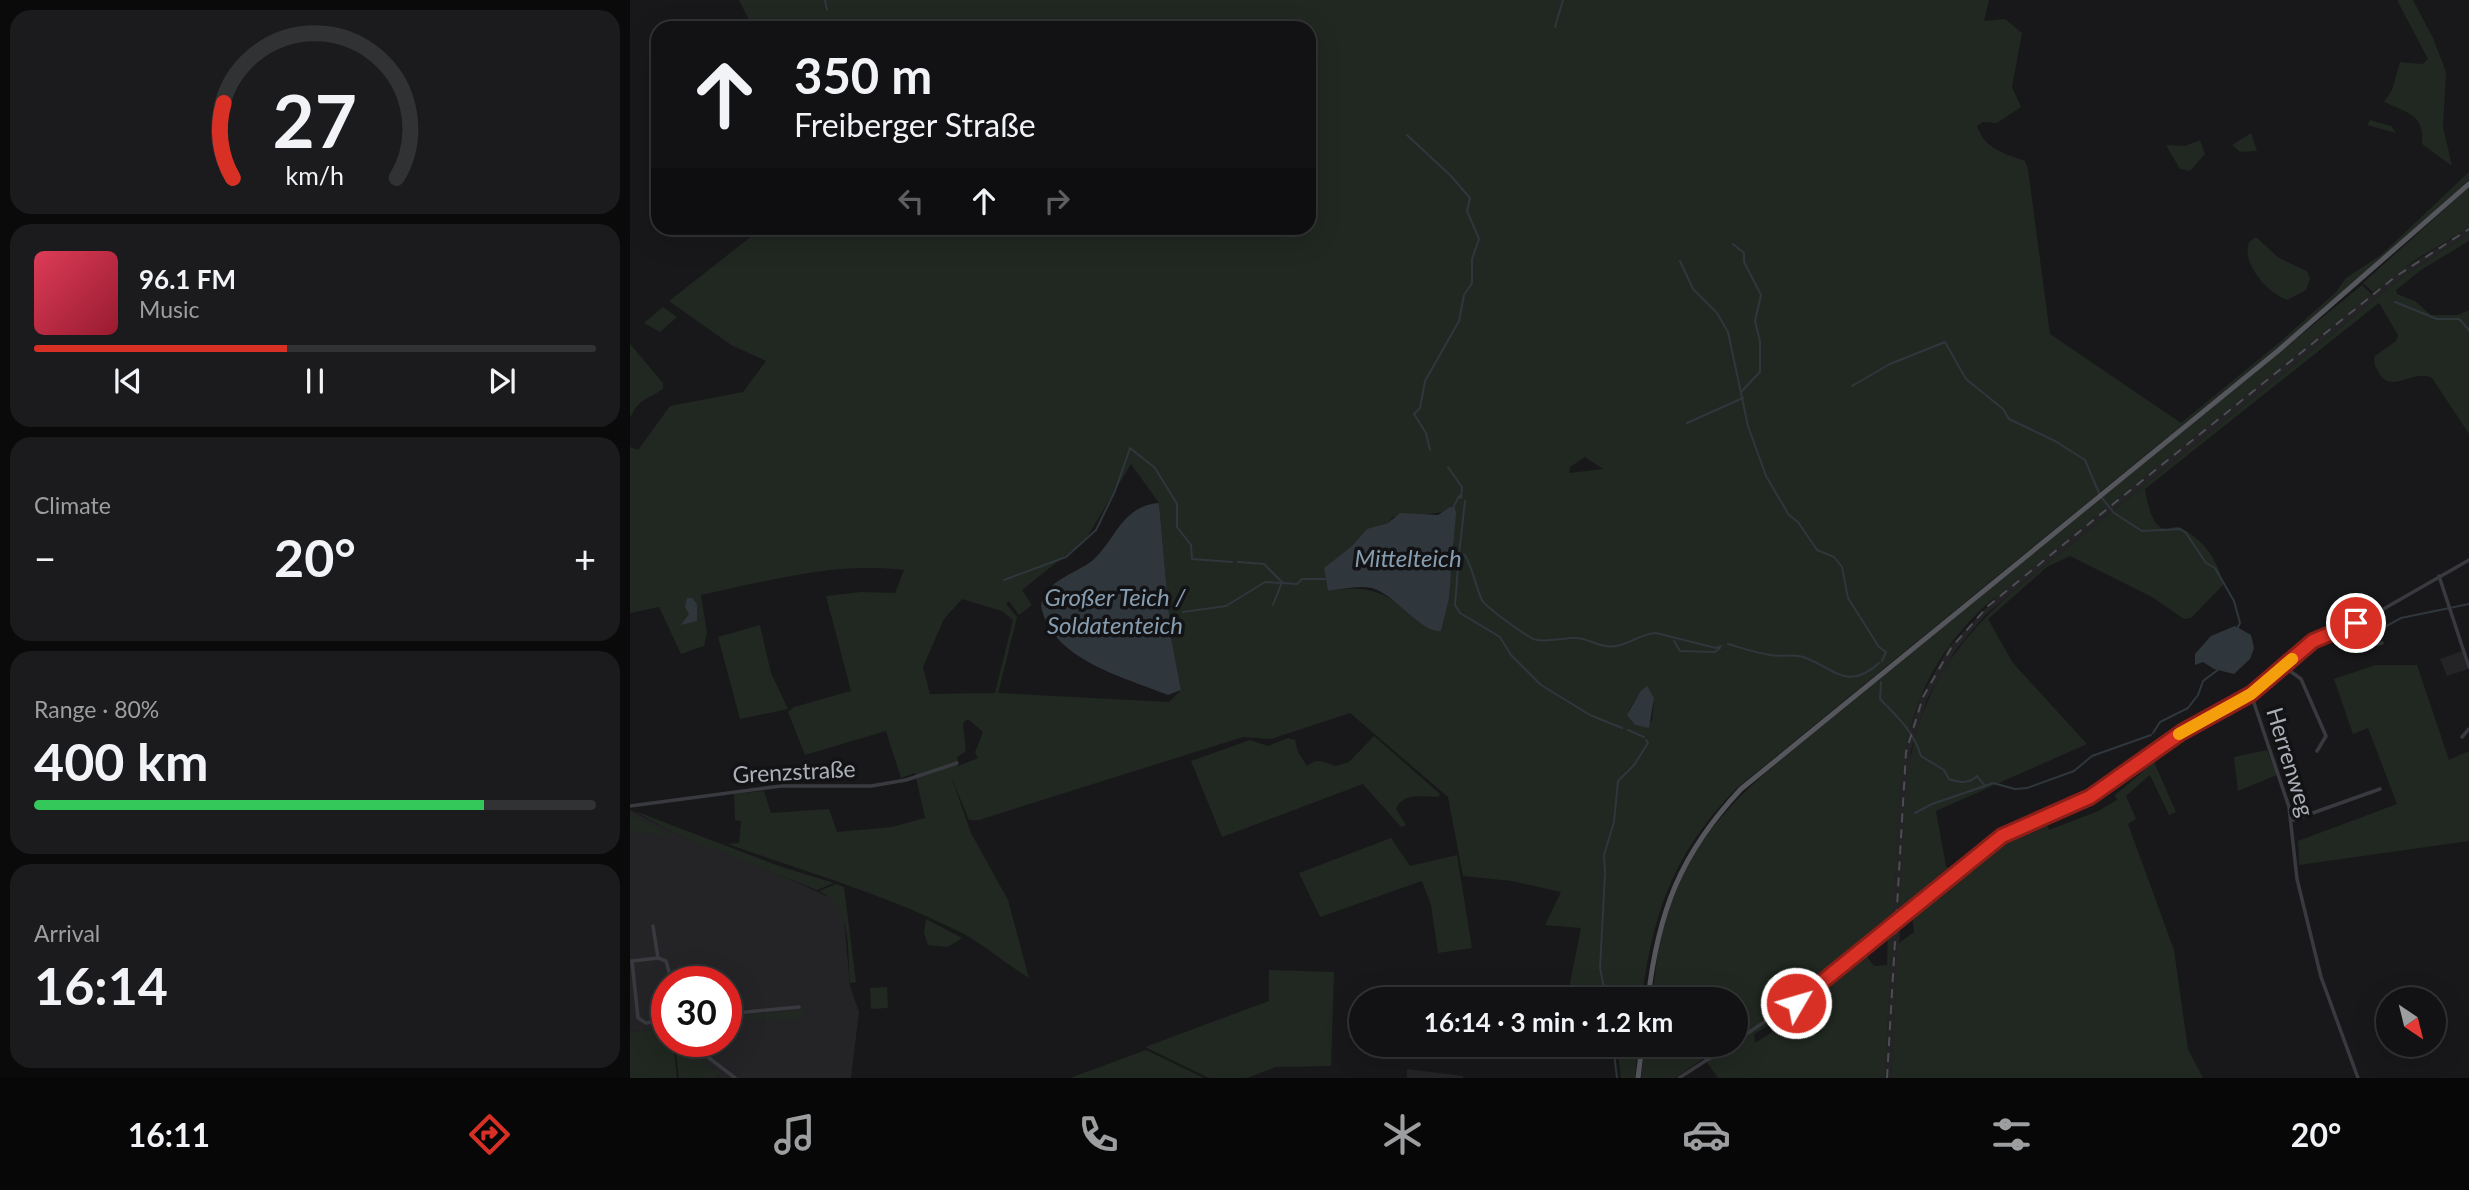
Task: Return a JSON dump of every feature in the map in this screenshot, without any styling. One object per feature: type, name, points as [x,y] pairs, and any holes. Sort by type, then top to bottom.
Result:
[{"type":"main road","points":[[1650,987],[1658,933],[1672,889],[1707,828],[1741,789],[2354,287],[2469,184]]},
{"type":"main road","points":[[1638,1078],[1641,1057]]},
{"type":"street","points":[[1748,1033],[1815,988],[2002,836],[2090,797],[2182,732],[2251,694],[2313,641],[2366,619],[2469,560]]},
{"type":"street","points":[[2439,576],[2447,607],[2469,667]]},
{"type":"street","points":[[2336,633],[2346,650],[2382,643]]},
{"type":"street","points":[[2283,666],[2301,679],[2326,736],[2317,751]]},
{"type":"street","name":"Herrenweg","points":[[2251,694],[2292,820],[2297,879],[2321,977],[2358,1078]]},
{"type":"street","points":[[2462,737],[2469,729]]},
{"type":"street","name":"Grenzstraße","points":[[630,806],[781,786],[872,786],[906,780],[957,763]]},
{"type":"street","points":[[2292,820],[2380,789]]},
{"type":"street","points":[[653,926],[658,958]]},
{"type":"street","points":[[651,1022],[646,1023],[638,1018],[631,961],[658,958],[669,966]]},
{"type":"street","points":[[742,1012],[799,1007]]},
{"type":"street","points":[[707,1057],[734,1078]]},
{"type":"street","points":[[1679,1078],[1711,1057]]},
{"type":"shaded area","points":[[739,0],[1989,0],[1984,21],[2005,19],[2022,33],[2012,87],[2021,107],[1997,123],[1983,122],[1977,126],[1990,145],[2025,161],[2028,169],[2050,334],[2181,423],[2280,342],[2336,292],[2346,278],[2381,255],[2469,172],[2469,180],[2310,321],[1736,789],[1697,837],[1670,885],[1653,938],[1644,987],[1569,987],[1581,928],[1545,925],[1561,892],[1512,881],[1463,876],[1448,797],[1350,713],[1271,739],[1243,737],[979,820],[969,820],[951,776],[971,833],[1008,900],[1029,978],[971,938],[934,919],[728,844],[739,843],[741,821],[735,820],[734,794],[764,791],[771,813],[829,809],[837,832],[892,827],[925,818],[915,773],[901,778],[886,731],[805,755],[788,712],[794,707],[851,691],[826,596],[861,592],[895,593],[904,570],[878,568],[826,571],[701,595],[707,633],[704,646],[681,654],[659,607],[630,613],[630,447],[638,450],[670,406],[743,392],[766,361],[731,345],[669,301],[753,235],[1316,235],[1316,21],[750,21]],"holes":[[[1585,457],[1603,469],[1569,473],[1570,467]],[[1131,464],[1159,503],[1171,637],[1181,690],[1169,702],[998,693],[1017,617],[1006,604],[1009,601],[1019,615],[1032,605],[1022,590],[1086,539]],[[1455,508],[1453,564],[1441,631],[1427,626],[1399,604],[1380,594],[1361,589],[1328,591],[1324,568],[1393,517],[1424,515]],[[962,599],[1002,611],[1013,620],[995,693],[930,694],[923,667],[944,619]],[[1640,692],[1654,698],[1652,721],[1643,726],[1636,725],[1629,710]],[[968,719],[983,732],[975,752],[978,758],[958,766],[957,757],[966,751],[963,723]]]},
{"type":"shaded area","points":[[2397,0],[2413,0],[2433,38],[2446,72],[2443,127],[2452,166],[2422,144],[2421,127],[2413,116],[2384,102],[2392,90],[2400,62],[2423,64],[2428,59]]},
{"type":"shaded area","points":[[2370,120],[2391,126],[2396,133],[2367,125]]},
{"type":"shaded area","points":[[2251,133],[2257,151],[2240,152],[2232,145]]},
{"type":"shaded area","points":[[2200,140],[2205,154],[2190,171],[2180,169],[2166,145],[2185,146]]},
{"type":"shaded area","points":[[2469,187],[2469,228],[2415,260],[2373,292],[2363,283]]},
{"type":"shaded area","points":[[2469,228],[2469,234],[2405,275],[2022,584],[1985,615],[1955,651],[1927,699],[1911,750],[1891,1078],[1885,1078],[1897,809],[1904,748],[1921,697],[1949,647],[2000,593],[2293,356],[2401,270]]},
{"type":"shaded area","points":[[2469,234],[2469,241],[2421,270],[2396,290],[2397,294],[2415,301],[2431,315],[2458,315],[2469,310],[2469,434],[2432,378],[2418,376],[2390,382],[2379,373],[2374,361],[2375,356],[2396,341],[2398,335],[2379,303],[2145,489],[2151,514],[2158,525],[2168,529],[2180,527],[2196,538],[2213,558],[2221,574],[2224,584],[2191,618],[2184,619],[2152,597],[2070,556],[2047,567],[1988,619],[2013,663],[2087,744],[1936,811],[1946,866],[1953,875],[2003,838],[2045,821],[2049,830],[2098,811],[2117,800],[2115,795],[2154,762],[2176,812],[2169,815],[2150,775],[2126,796],[2136,819],[2128,824],[2174,950],[2188,1049],[2203,1078],[1891,1078],[1898,944],[1914,932],[1912,913],[1899,922],[1908,776],[1916,736],[1929,697],[1950,660],[1981,623],[2022,584],[2405,275]]},
{"type":"shaded area","points":[[2256,237],[2279,258],[2307,271],[2310,279],[2306,290],[2287,300],[2272,291],[2258,277],[2252,268],[2248,251],[2249,242]]},
{"type":"shaded area","points":[[2362,285],[2371,294],[1986,605],[1956,637],[1934,670],[1918,704],[1901,776],[1885,1078],[1718,1078],[1704,1058],[1675,1078],[1641,1078],[1644,1057],[1748,1057],[1748,987],[1653,987],[1662,930],[1679,881],[1705,838],[1757,781]],"holes":[[[1888,932],[1887,965],[1874,966],[1863,951]],[[1775,1022],[1777,1029],[1755,1043],[1754,1034]]]},
{"type":"shaded area","points":[[663,307],[677,317],[660,332],[644,323]]},
{"type":"shaded area","points":[[630,344],[663,383],[663,389],[640,403],[630,418]]},
{"type":"shaded area","points":[[760,625],[771,673],[788,709],[740,719],[718,637]]},
{"type":"shaded area","points":[[2462,651],[2468,669],[2447,676],[2440,659]]},
{"type":"shaded area","points":[[2376,665],[2417,665],[2449,760],[2469,751],[2469,841],[2299,865],[2298,841],[2397,804],[2368,728],[2353,734],[2334,679]]},
{"type":"shaded area","points":[[1374,736],[1440,794],[1438,797],[1403,800],[1396,809],[1406,825],[1401,827],[1363,784],[1222,837],[1191,761],[1250,740],[1268,746],[1288,738],[1295,740],[1298,752],[1307,766],[1318,761],[1335,766],[1349,762]]},
{"type":"shaded area","points":[[2267,750],[2277,775],[2238,791],[2234,757]]},
{"type":"shaded area","points":[[630,810],[674,833],[753,863],[836,900],[844,919],[850,986],[859,1012],[851,1078],[716,1078],[719,1075],[699,1057],[742,1057],[742,966],[651,966],[651,1030],[630,1032]]},
{"type":"shaded area","points":[[632,810],[779,866],[834,883],[817,890],[674,833]]},
{"type":"shaded area","points":[[630,814],[672,837],[630,831]]},
{"type":"shaded area","points":[[1391,838],[1410,866],[1457,855],[1472,948],[1438,953],[1431,905],[1422,881],[1320,917],[1299,873]]},
{"type":"shaded area","points":[[836,884],[844,887],[856,982],[850,983],[848,944],[843,918],[830,898],[819,891]]},
{"type":"shaded area","points":[[926,919],[962,938],[948,947],[928,945],[924,933]]},
{"type":"shaded area","points":[[1269,970],[1334,972],[1331,1066],[1276,1067],[1247,1078],[1209,1078],[1145,1047],[1269,1001]]},
{"type":"shaded area","points":[[887,987],[888,1008],[871,1009],[870,988]]},
{"type":"shaded area","points":[[802,1010],[805,1022],[800,1018],[777,1022],[776,1018],[742,1021],[742,1016]]},
{"type":"shaded area","points":[[651,1030],[651,1057],[675,1057],[677,1078],[630,1078],[630,1032]]},
{"type":"shaded area","points":[[1146,1050],[1204,1078],[1070,1078]]},
{"type":"shaded area","points":[[676,1057],[699,1057],[719,1074],[716,1078],[679,1078]]},
{"type":"shaded area","points":[[1618,1057],[1637,1057],[1635,1078],[1621,1078]]},
{"type":"shaded area","points":[[1407,1069],[1463,1076],[1463,1078],[1407,1078]]},
{"type":"water","name":"Großer Teich / Soldatenteich","points":[[1159,503],[1171,637],[1181,690],[1168,695],[1111,673],[1074,653],[1059,640],[1048,625],[1041,606],[1048,590],[1092,561],[1127,517],[1146,505]]},
{"type":"water","name":"Mittelteich","points":[[1450,507],[1455,508],[1456,513],[1449,598],[1441,631],[1425,626],[1390,598],[1372,588],[1355,587],[1328,591],[1324,568],[1352,546],[1367,529],[1388,523],[1400,513],[1438,515]]},
{"type":"water","points":[[687,598],[692,598],[697,604],[697,621],[681,625],[689,614],[685,607]]},
{"type":"water","points":[[2235,626],[2251,635],[2254,648],[2250,659],[2234,674],[2214,669],[2203,662],[2195,665],[2195,654],[2211,636]]},
{"type":"water","points":[[1647,686],[1654,698],[1649,728],[1635,725],[1627,715],[1640,692]]},
{"type":"waterway","points":[[825,0],[827,10]]},
{"type":"waterway","points":[[1555,27],[1563,0]]},
{"type":"waterway","points":[[1407,135],[1451,176],[1470,198],[1467,211],[1479,239],[1472,259],[1472,283],[1464,295],[1459,321],[1425,381],[1420,408],[1414,414],[1426,433],[1430,450]]},
{"type":"waterway","points":[[1733,244],[1744,253],[1744,262],[1761,295],[1755,321],[1760,341],[1760,372],[1741,392]]},
{"type":"waterway","points":[[1680,261],[1693,289],[1717,313],[1728,332],[1748,426],[1766,476],[1789,515],[1798,522],[1817,550],[1834,557],[1842,567],[1848,598],[1879,647],[1886,652],[1882,661]]},
{"type":"waterway","points":[[2395,302],[2437,319],[2459,319],[2469,330]]},
{"type":"waterway","points":[[1852,386],[1890,364],[1945,342],[1966,379],[2003,409],[2009,419],[2055,441],[2085,460],[2099,493]]},
{"type":"waterway","points":[[1687,423],[1743,398]]},
{"type":"waterway","points":[[1004,580],[1066,557],[1096,530],[1115,491],[1130,448],[1155,468],[1177,504],[1177,527],[1191,545],[1192,559],[1232,562]]},
{"type":"waterway","points":[[1448,467],[1462,487],[1461,497]]},
{"type":"waterway","points":[[1453,508],[1459,496],[1461,498]]},
{"type":"waterway","points":[[2102,498],[2114,513],[2142,531],[2180,529],[2186,533],[2206,563],[2215,568],[2234,601],[2240,623],[2238,627]]},
{"type":"waterway","points":[[1465,501],[1459,554],[1465,555],[1468,560],[1485,604],[1532,638],[1546,641],[1580,638],[1611,647],[1656,633],[1716,648],[1721,646]]},
{"type":"waterway","points":[[1459,555],[1455,605],[1460,613],[1500,637],[1511,655],[1541,685],[1590,715],[1622,728]]},
{"type":"waterway","points":[[1238,562],[1264,564],[1282,582],[1273,605]]},
{"type":"waterway","points":[[1183,612],[1226,606],[1265,582],[1297,584],[1302,579],[1326,579]]},
{"type":"waterway","points":[[2291,665],[2333,636],[2379,630],[2401,618],[2469,604]]},
{"type":"waterway","points":[[1674,641],[1680,651],[1715,652],[1720,648]]},
{"type":"waterway","points":[[1728,644],[1774,656],[1803,657],[1849,677],[1868,672],[1879,663]]},
{"type":"waterway","points":[[2153,733],[2160,722],[2188,708],[2198,695],[2203,681],[2219,669]]},
{"type":"waterway","points":[[1881,682],[1880,699],[1899,718],[1921,756],[1944,770],[1949,779],[1956,781],[1967,782],[1977,776],[1985,786],[1993,783],[2015,789],[2027,788],[2074,771],[2092,756],[2151,735]]},
{"type":"waterway","points":[[1628,730],[1644,737]]},
{"type":"waterway","points":[[1605,872],[1604,855],[1614,822],[1618,781],[1634,765],[1648,743],[1646,740]]},
{"type":"waterway","points":[[1915,813],[1932,804],[1985,786]]},
{"type":"waterway","points":[[1604,987],[1600,968],[1605,874]]},
{"type":"waterway","points":[[1614,1057],[1617,1078]]},
{"type":"railway","points":[[1887,1078],[1906,752],[1923,697],[1951,648],[1988,606],[2112,505],[2395,277],[2469,229]]},
{"type":"slow traffic","points":[[2179,734],[2251,694],[2292,659]]},
{"type":"route","points":[[1796,1003],[2002,836],[2073,807],[2090,797],[2118,780],[2153,751],[2182,732],[2251,694],[2313,641],[2356,623]]}]
